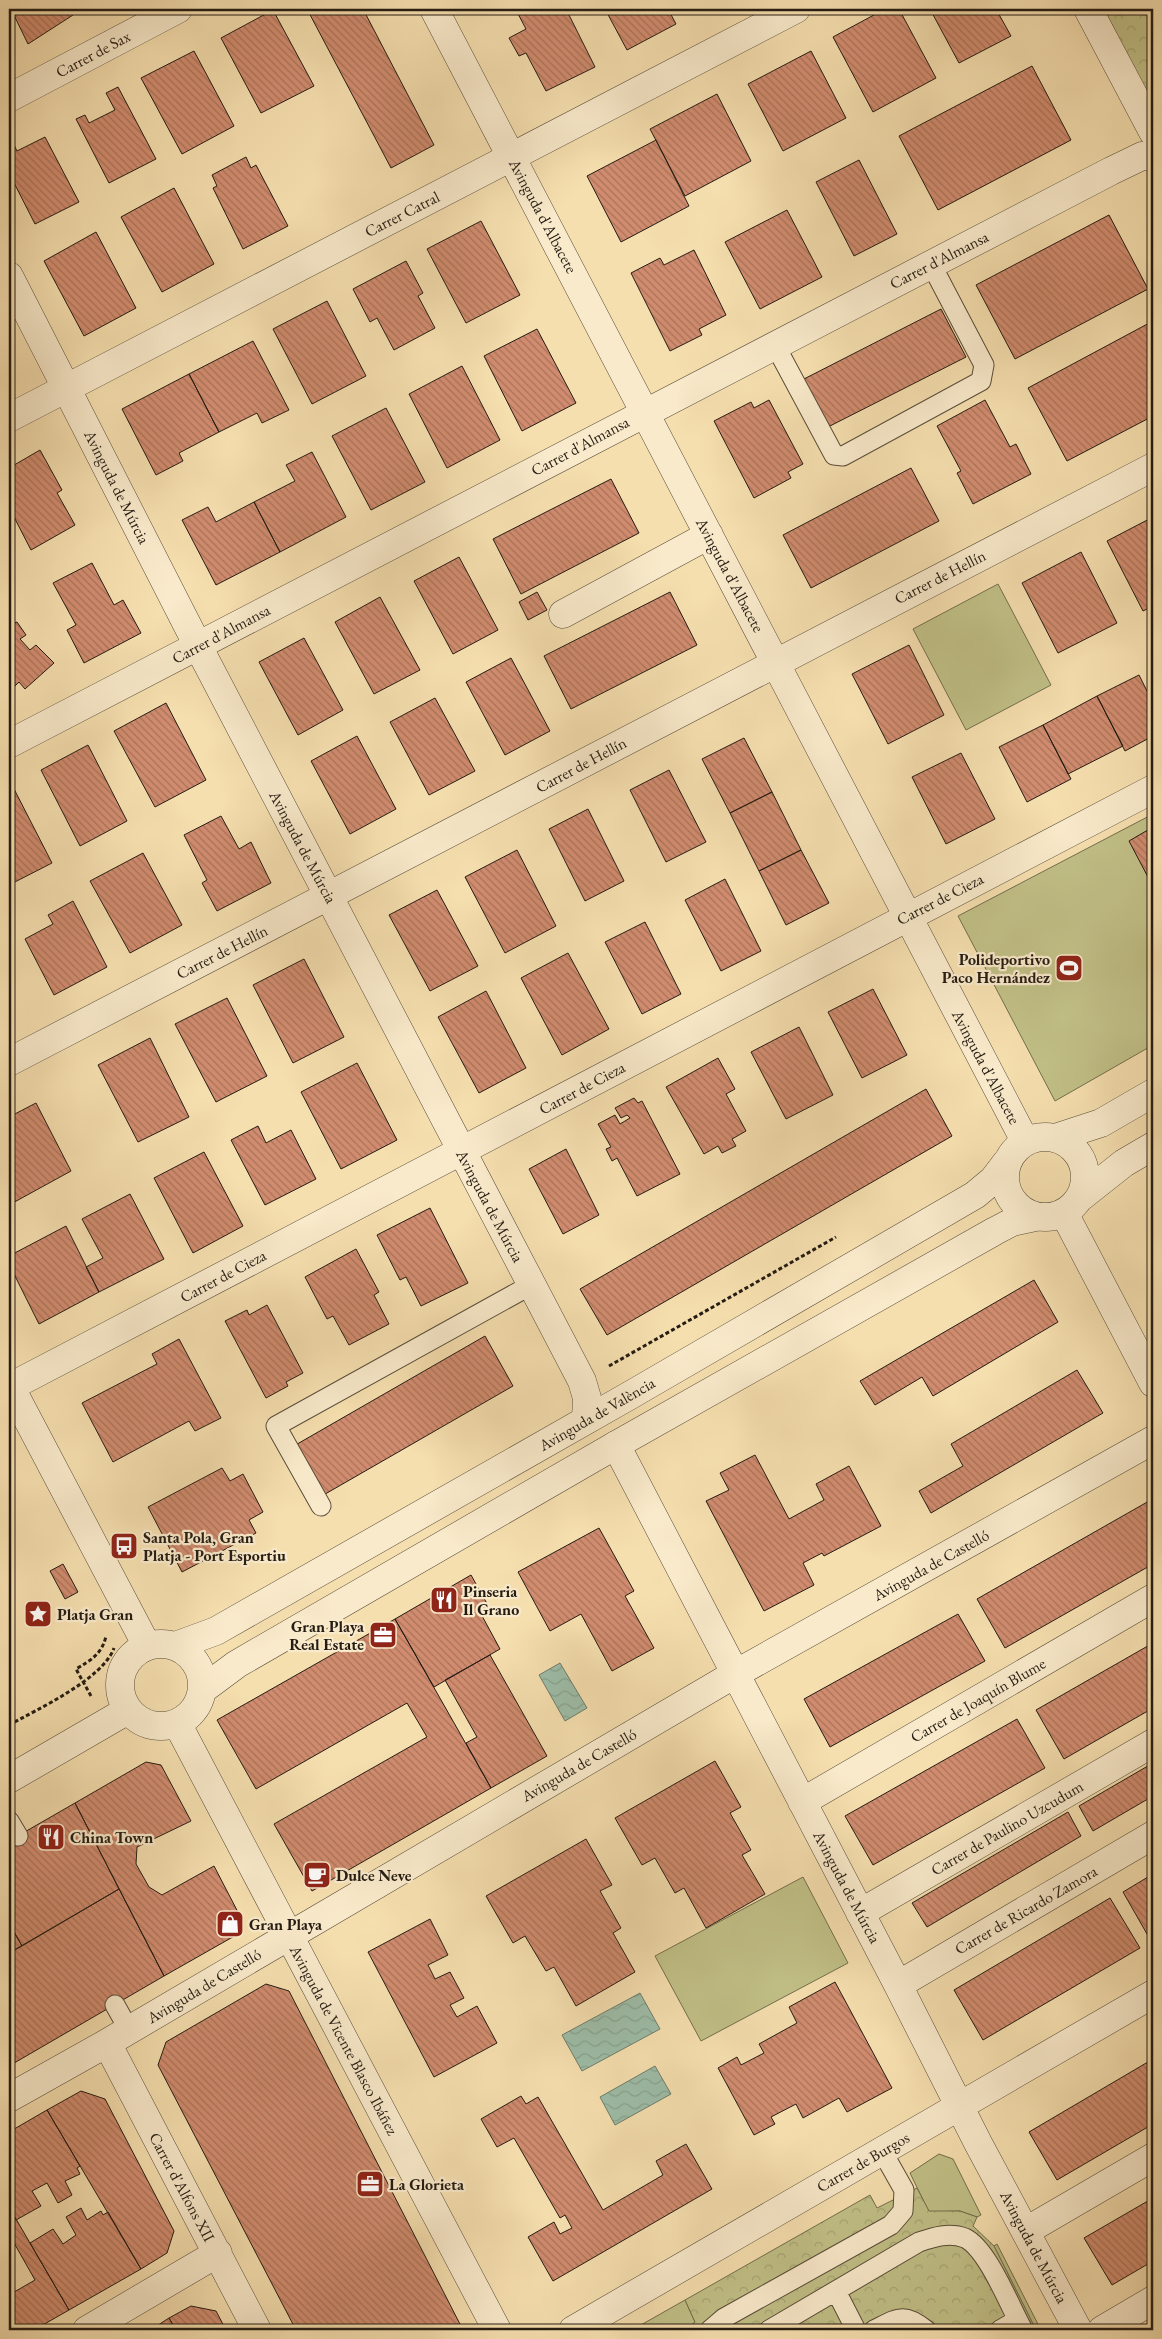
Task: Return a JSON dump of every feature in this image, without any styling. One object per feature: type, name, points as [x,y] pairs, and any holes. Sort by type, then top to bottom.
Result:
[{"type":"street","name":"Carrer de Sax","points":[[9,98],[178,9]]},
{"type":"street","name":"Avinguda d'Albacete","points":[[434,9],[1025,1141]]},
{"type":"street","name":"Carrer Catral","points":[[9,418],[796,9]]},
{"type":"street","points":[[1088,9],[1153,132]]},
{"type":"street","name":"Carrer d'Almansa","points":[[9,744],[1111,171],[1142,156],[1153,156]]},
{"type":"street","name":"Avinguda de Múrcia","points":[[9,276],[198,646],[582,1381],[587,1398],[586,1420]]},
{"type":"street","name":"Carrer de Hellín","points":[[9,1062],[329,897],[775,662],[1153,466]]},
{"type":"street","points":[[564,614],[709,535]]},
{"type":"street","name":"Carrer de Cieza","points":[[9,1385],[1153,789]]},
{"type":"street","points":[[1035,1217],[1020,1210],[1009,1196],[1004,1180],[1006,1163],[1014,1150],[1025,1141],[1040,1137],[1055,1138],[1101,1123],[1153,1093]]},
{"type":"street","points":[[1055,1138],[1071,1146],[1082,1161],[1086,1179],[1073,1205]]},
{"type":"street","points":[[202,1690],[237,1664],[616,1444],[994,1231],[1012,1222],[1035,1217],[1050,1218],[1073,1205],[1117,1168],[1153,1146]]},
{"type":"street","name":"Avinguda de València","points":[[175,1646],[216,1631],[586,1420],[974,1195],[993,1180],[1006,1163]]},
{"type":"street","points":[[1073,1205],[1153,1383]]},
{"type":"street","points":[[9,1385],[147,1646]]},
{"type":"street","name":"Avinguda de Castelló","points":[[9,2098],[118,2037],[735,1674],[1153,1440]]},
{"type":"street","name":"Avinguda de Múrcia","points":[[616,1444],[1078,2330]]},
{"type":"street","name":"Carrer de Joaquín Blume","points":[[802,1802],[1153,1598]]},
{"type":"street","points":[[9,1779],[117,1716],[138,1720],[150,1725],[164,1726],[177,1723],[194,1710],[202,1690],[201,1676],[196,1663],[187,1653],[175,1646],[161,1644],[147,1646],[134,1653],[126,1662],[121,1675],[117,1716]]},
{"type":"street","name":"Avinguda de Vicente Blasco Ibáñez","points":[[177,1723],[497,2330]]},
{"type":"street","name":"Carrer de Paulino Uzcudum","points":[[860,1913],[1153,1743]]},
{"type":"street","name":"Carrer de Ricardo Zamora","points":[[898,1985],[1153,1835]]},
{"type":"street","name":"Carrer de Burgos","points":[[573,2330],[1153,1994]]},
{"type":"street","name":"Carrer d'Alfons XII","points":[[118,2037],[218,2253],[257,2330]]},
{"type":"street","points":[[1026,2230],[1153,2157]]},
{"type":"street","points":[[87,2330],[218,2253]]},
{"type":"street","points":[[1102,2330],[1153,2300]]},
{"type":"lane","points":[[775,345],[834,455],[844,456],[981,381],[984,365],[932,264]]},
{"type":"lane","points":[[321,1506],[276,1426],[531,1285]]},
{"type":"lane","points":[[115,2005],[118,2037]]},
{"type":"lane","points":[[710,2330],[724,2318],[891,2225],[903,2211],[904,2190],[882,2151]]},
{"type":"lane","points":[[768,2330],[919,2242],[943,2235],[965,2239],[983,2254],[1020,2325],[1000,2330]]},
{"type":"lane","points":[[836,2291],[856,2330]]},
{"type":"lane","points":[[874,2330],[896,2319],[912,2319],[926,2330]]},
{"type":"path","points":[[582,1381],[840,1235]]},
{"type":"path","points":[[108,1626],[104,1646],[96,1658],[76,1669],[83,1682],[117,1716]]},
{"type":"path","points":[[9,1726],[83,1682],[102,1668]]},
{"type":"green space","points":[[1104,9],[1153,9],[1153,104],[1110,21]]},
{"type":"green space","points":[[998,584],[1051,685],[966,730],[913,629]]},
{"type":"green space","name":"Polideportivo Paco Hernández","points":[[1153,814],[1153,1045],[1055,1101],[958,916]]},
{"type":"green space","points":[[803,1877],[848,1963],[701,2041],[655,1956]]},
{"type":"green space","points":[[939,2154],[953,2159],[981,2215],[977,2217],[960,2211],[929,2212],[910,2173]]},
{"type":"green space","points":[[917,2188],[929,2211],[960,2211],[977,2217],[973,2226],[994,2246],[1036,2330],[686,2330],[695,2322],[685,2300],[870,2195],[877,2208]]},
{"type":"green space","points":[[997,2244],[1041,2330],[1036,2330],[994,2246]]},
{"type":"green space","points":[[685,2300],[695,2322],[686,2330],[632,2330]]},
{"type":"water","points":[[560,1663],[587,1708],[565,1721],[539,1675]]},
{"type":"water","points":[[640,1993],[660,2029],[582,2071],[562,2035]]},
{"type":"water","points":[[655,2066],[671,2094],[615,2125],[600,2097]]},
{"type":"building","points":[[11,9],[69,9],[73,15],[28,44]]},
{"type":"building","points":[[307,9],[363,9],[434,145],[391,168]]},
{"type":"building","points":[[517,9],[566,9],[595,67],[546,91],[526,53],[519,56],[509,38],[526,29]]},
{"type":"building","points":[[605,9],[668,9],[676,24],[627,50]]},
{"type":"building","points":[[885,9],[899,9],[936,78],[873,112],[833,37]]},
{"type":"building","points":[[930,9],[996,9],[1011,36],[959,63]]},
{"type":"building","points":[[273,10],[314,86],[261,113],[221,38]]},
{"type":"building","points":[[194,51],[234,126],[182,154],[141,78]]},
{"type":"building","points":[[811,51],[846,118],[783,151],[748,84]]},
{"type":"building","points":[[1032,66],[1071,140],[938,210],[899,136]]},
{"type":"building","points":[[118,87],[156,159],[109,183],[76,119],[85,115],[89,123],[115,110],[106,93]]},
{"type":"building","points":[[717,94],[751,161],[685,196],[650,129]]},
{"type":"building","points":[[45,137],[79,202],[35,224],[9,173],[9,145],[13,143],[17,151]]},
{"type":"building","points":[[656,140],[689,206],[621,242],[587,176]]},
{"type":"building","points":[[246,157],[251,168],[256,165],[288,226],[243,249],[213,188],[217,186],[212,175]]},
{"type":"building","points":[[859,160],[897,234],[854,256],[816,182]]},
{"type":"building","points":[[174,188],[214,264],[162,292],[121,217]]},
{"type":"building","points":[[787,210],[822,277],[760,309],[725,242]]},
{"type":"building","points":[[1109,215],[1148,289],[1015,359],[976,285]]},
{"type":"building","points":[[481,221],[520,295],[466,323],[427,249]]},
{"type":"building","points":[[96,232],[136,308],[84,336],[44,261]]},
{"type":"building","points":[[694,250],[726,315],[699,329],[702,335],[670,351],[631,273],[660,258],[664,265]]},
{"type":"building","points":[[406,261],[423,293],[418,296],[435,328],[394,350],[377,318],[370,322],[353,289]]},
{"type":"building","points":[[327,301],[366,376],[312,404],[273,329]]},
{"type":"building","points":[[941,309],[966,357],[826,428],[802,380]]},
{"type":"building","points":[[1153,321],[1153,416],[1067,461],[1028,388]]},
{"type":"building","points":[[537,329],[576,403],[522,431],[484,356]]},
{"type":"building","points":[[253,341],[289,410],[262,423],[257,413],[219,432],[189,374]]},
{"type":"building","points":[[462,366],[500,440],[447,468],[409,394]]},
{"type":"building","points":[[189,374],[219,432],[179,453],[183,461],[156,475],[122,409]]},
{"type":"building","points":[[769,400],[803,464],[788,472],[791,478],[754,498],[714,421],[751,402],[754,408]]},
{"type":"building","points":[[985,400],[1010,447],[1016,444],[1031,474],[973,504],[957,473],[961,471],[937,426]]},
{"type":"building","points":[[386,408],[425,482],[371,510],[332,436]]},
{"type":"building","points":[[40,450],[62,490],[57,493],[75,525],[31,550],[14,517],[9,520],[9,468]]},
{"type":"building","points":[[312,452],[346,517],[280,552],[254,502],[295,481],[286,465]]},
{"type":"building","points":[[911,468],[939,521],[811,588],[783,535]]},
{"type":"building","points":[[611,479],[639,533],[521,594],[493,539]]},
{"type":"building","points":[[254,502],[280,552],[216,585],[182,520],[208,507],[216,522]]},
{"type":"building","points":[[1153,517],[1153,606],[1143,611],[1107,541]]},
{"type":"building","points":[[1081,552],[1117,623],[1058,653],[1022,583]]},
{"type":"building","points":[[459,557],[498,630],[453,654],[414,581]]},
{"type":"building","points":[[92,563],[114,605],[123,600],[141,633],[84,663],[67,630],[76,625],[53,583]]},
{"type":"building","points":[[537,592],[547,610],[528,620],[519,602]]},
{"type":"building","points":[[670,592],[697,645],[571,709],[544,656]]},
{"type":"building","points":[[380,597],[420,670],[374,694],[335,622]]},
{"type":"building","points":[[17,622],[26,635],[20,639],[30,650],[36,645],[54,663],[25,689],[19,682],[9,692],[9,625]]},
{"type":"building","points":[[304,638],[343,710],[298,735],[259,662]]},
{"type":"building","points":[[909,645],[944,715],[888,744],[852,674]]},
{"type":"building","points":[[511,658],[550,731],[505,755],[466,682]]},
{"type":"building","points":[[1139,675],[1153,703],[1153,736],[1125,751],[1097,696]]},
{"type":"building","points":[[1097,696],[1123,746],[1068,774],[1043,725]]},
{"type":"building","points":[[435,698],[475,771],[429,795],[390,722]]},
{"type":"building","points":[[166,703],[206,780],[155,807],[114,731]]},
{"type":"building","points":[[1043,725],[1071,779],[1027,802],[999,747]]},
{"type":"building","points":[[357,736],[396,809],[350,834],[311,761]]},
{"type":"building","points":[[744,738],[772,792],[730,813],[702,759]]},
{"type":"building","points":[[88,745],[127,821],[80,846],[41,770]]},
{"type":"building","points":[[961,753],[995,819],[946,844],[912,777]]},
{"type":"building","points":[[669,770],[706,842],[666,862],[630,790]]},
{"type":"building","points":[[13,787],[52,863],[9,885],[9,789]]},
{"type":"building","points":[[772,792],[801,850],[759,871],[730,813]]},
{"type":"building","points":[[588,809],[624,881],[585,901],[549,829]]},
{"type":"building","points":[[221,816],[239,849],[251,842],[271,883],[217,911],[202,883],[207,880],[184,835]]},
{"type":"building","points":[[1153,827],[1153,879],[1150,881],[1129,841]]},
{"type":"building","points":[[517,850],[556,926],[505,953],[465,877]]},
{"type":"building","points":[[801,850],[829,903],[786,925],[759,871]]},
{"type":"building","points":[[143,853],[182,925],[130,953],[90,881]]},
{"type":"building","points":[[725,879],[761,951],[721,971],[685,900]]},
{"type":"building","points":[[437,890],[478,966],[430,991],[389,915]]},
{"type":"building","points":[[73,901],[107,967],[54,995],[25,939],[53,924],[48,915]]},
{"type":"building","points":[[645,922],[681,994],[642,1014],[605,942]]},
{"type":"building","points":[[568,953],[609,1029],[562,1055],[521,978]]},
{"type":"building","points":[[304,959],[344,1037],[293,1063],[253,985]]},
{"type":"building","points":[[873,989],[907,1055],[862,1078],[828,1012]]},
{"type":"building","points":[[486,991],[526,1068],[479,1093],[438,1017]]},
{"type":"building","points":[[227,998],[267,1076],[216,1102],[175,1024]]},
{"type":"building","points":[[799,1027],[833,1095],[786,1119],[751,1052]]},
{"type":"building","points":[[150,1038],[189,1117],[138,1142],[98,1065]]},
{"type":"building","points":[[718,1058],[735,1089],[726,1094],[746,1131],[732,1139],[736,1146],[722,1153],[718,1146],[704,1154],[666,1087]]},
{"type":"building","points":[[357,1063],[397,1140],[341,1169],[301,1092]]},
{"type":"building","points":[[926,1089],[952,1136],[607,1335],[580,1289]]},
{"type":"building","points":[[634,1098],[638,1103],[642,1101],[680,1174],[637,1196],[617,1158],[612,1161],[606,1149],[611,1147],[598,1124],[615,1115],[620,1124],[630,1118],[627,1115],[621,1118],[615,1108]]},
{"type":"building","points":[[36,1103],[71,1171],[9,1205],[9,1117]]},
{"type":"building","points":[[258,1126],[266,1143],[291,1130],[316,1179],[265,1205],[231,1140]]},
{"type":"building","points":[[566,1149],[599,1215],[563,1234],[529,1169]]},
{"type":"building","points":[[204,1152],[243,1226],[193,1253],[154,1178]]},
{"type":"building","points":[[130,1194],[164,1259],[99,1292],[86,1267],[103,1258],[82,1219]]},
{"type":"building","points":[[430,1208],[468,1283],[421,1306],[406,1277],[400,1280],[377,1235]]},
{"type":"building","points":[[66,1226],[99,1292],[39,1324],[9,1264],[9,1256]]},
{"type":"building","points":[[356,1249],[379,1292],[374,1295],[389,1324],[349,1345],[333,1316],[327,1319],[305,1277]]},
{"type":"building","points":[[1034,1280],[1058,1322],[933,1396],[922,1377],[875,1405],[860,1381]]},
{"type":"building","points":[[267,1305],[303,1373],[286,1382],[288,1386],[266,1398],[225,1321],[247,1310],[249,1315]]},
{"type":"building","points":[[485,1336],[513,1386],[320,1497],[292,1447]]},
{"type":"building","points":[[179,1339],[221,1418],[195,1431],[189,1421],[113,1462],[82,1403],[157,1364],[152,1354]]},
{"type":"building","points":[[1077,1370],[1103,1413],[931,1513],[919,1491],[963,1466],[951,1444]]},
{"type":"building","points":[[755,1455],[789,1519],[824,1500],[816,1484],[849,1466],[881,1526],[824,1556],[822,1553],[803,1563],[814,1585],[764,1611],[706,1501],[729,1490],[720,1473]]},
{"type":"building","points":[[222,1468],[230,1481],[243,1474],[263,1512],[249,1520],[256,1533],[182,1572],[148,1507]]},
{"type":"building","points":[[1149,1501],[1153,1509],[1153,1564],[1005,1648],[977,1599]]},
{"type":"building","points":[[599,1528],[634,1591],[625,1596],[654,1648],[612,1671],[581,1614],[550,1631],[518,1572]]},
{"type":"building","points":[[63,1564],[78,1592],[65,1599],[50,1571]]},
{"type":"building","points":[[471,1575],[490,1609],[481,1614],[500,1649],[434,1687],[395,1619]]},
{"type":"building","points":[[958,1614],[985,1661],[830,1747],[804,1699]]},
{"type":"building","points":[[395,1619],[491,1788],[312,1891],[274,1824],[427,1737],[407,1703],[256,1789],[217,1720]]},
{"type":"building","points":[[1153,1643],[1153,1708],[1064,1759],[1036,1710]]},
{"type":"building","points":[[490,1655],[547,1756],[491,1788],[466,1743],[477,1737],[445,1680]]},
{"type":"building","points":[[1017,1719],[1045,1768],[873,1865],[845,1816]]},
{"type":"building","points":[[715,1761],[741,1807],[730,1813],[751,1850],[742,1855],[765,1894],[706,1928],[684,1888],[675,1893],[655,1858],[642,1865],[615,1818]]},
{"type":"building","points":[[146,1762],[161,1765],[191,1821],[137,1847],[136,1864],[149,1887],[162,1895],[214,1866],[241,1918],[238,1934],[164,1976],[75,1803]]},
{"type":"building","points":[[1153,1763],[1153,1796],[1093,1831],[1079,1806]]},
{"type":"building","points":[[75,1803],[119,1889],[22,1946],[9,1923],[9,1841]]},
{"type":"building","points":[[1068,1812],[1081,1836],[927,1927],[912,1903]]},
{"type":"building","points":[[586,1839],[612,1885],[600,1891],[621,1928],[613,1933],[635,1972],[576,2006],[554,1967],[546,1971],[525,1936],[513,1943],[486,1896]]},
{"type":"building","points":[[1153,1874],[1153,1939],[1151,1941],[1123,1892]]},
{"type":"building","points":[[119,1889],[164,1976],[9,2066],[9,1953]]},
{"type":"building","points":[[1110,1898],[1140,1948],[983,2040],[954,1990]]},
{"type":"building","points":[[430,1919],[448,1955],[428,1965],[435,1979],[450,1972],[464,1998],[450,2005],[457,2017],[477,2006],[497,2043],[434,2077],[368,1952]]},
{"type":"building","points":[[9,1923],[22,1946],[9,1953]]},
{"type":"building","points":[[835,1982],[892,2088],[847,2112],[839,2098],[803,2118],[796,2104],[771,2117],[775,2124],[754,2135],[718,2068],[737,2057],[741,2065],[764,2053],[759,2044],[797,2023],[789,2007]]},
{"type":"building","points":[[266,1984],[289,1991],[463,2330],[296,2330],[158,2065],[166,2042]]},
{"type":"building","points":[[1153,2059],[1153,2124],[1057,2180],[1029,2132]]},
{"type":"building","points":[[81,2091],[105,2099],[174,2231],[167,2253],[141,2269],[47,2110]]},
{"type":"building","points":[[521,2096],[526,2104],[538,2097],[603,2210],[663,2175],[656,2161],[686,2144],[712,2189],[553,2281],[528,2237],[554,2222],[560,2234],[572,2228],[565,2215],[560,2218],[514,2138],[497,2147],[481,2119]]},
{"type":"building","points":[[47,2110],[80,2166],[77,2168],[80,2174],[65,2181],[72,2195],[58,2203],[47,2183],[32,2191],[41,2206],[16,2220],[9,2207],[9,2132]]},
{"type":"building","points":[[1153,2198],[1153,2261],[1112,2285],[1084,2238]]},
{"type":"building","points":[[9,2207],[69,2310],[34,2330],[9,2330],[9,2295],[35,2280],[9,2234]]},
{"type":"building","points":[[81,2208],[87,2220],[101,2211],[103,2215],[108,2212],[141,2269],[69,2310],[30,2243],[53,2229],[63,2244],[76,2235],[66,2217]]},
{"type":"building","points":[[191,2306],[216,2311],[226,2330],[176,2330],[169,2318]]},
{"type":"building","points":[[169,2318],[176,2330],[149,2330],[152,2329]]},
{"type":"place","name":"Polideportivo Paco Hernández","points":[[1069,968]]},
{"type":"place","name":"Santa Pola, Gran Platja - Port Esportiu","points":[[124,1546]]},
{"type":"place","name":"Pinseria Il Grano","points":[[444,1600]]},
{"type":"place","name":"Platja Gran","points":[[38,1614]]},
{"type":"place","name":"Gran Playa Real Estate","points":[[383,1635]]},
{"type":"place","name":"China Town","points":[[51,1837]]},
{"type":"place","name":"Dulce Neve","points":[[317,1875]]},
{"type":"place","name":"Gran Playa","points":[[230,1924]]},
{"type":"place","name":"La Glorieta","points":[[370,2184]]}]
